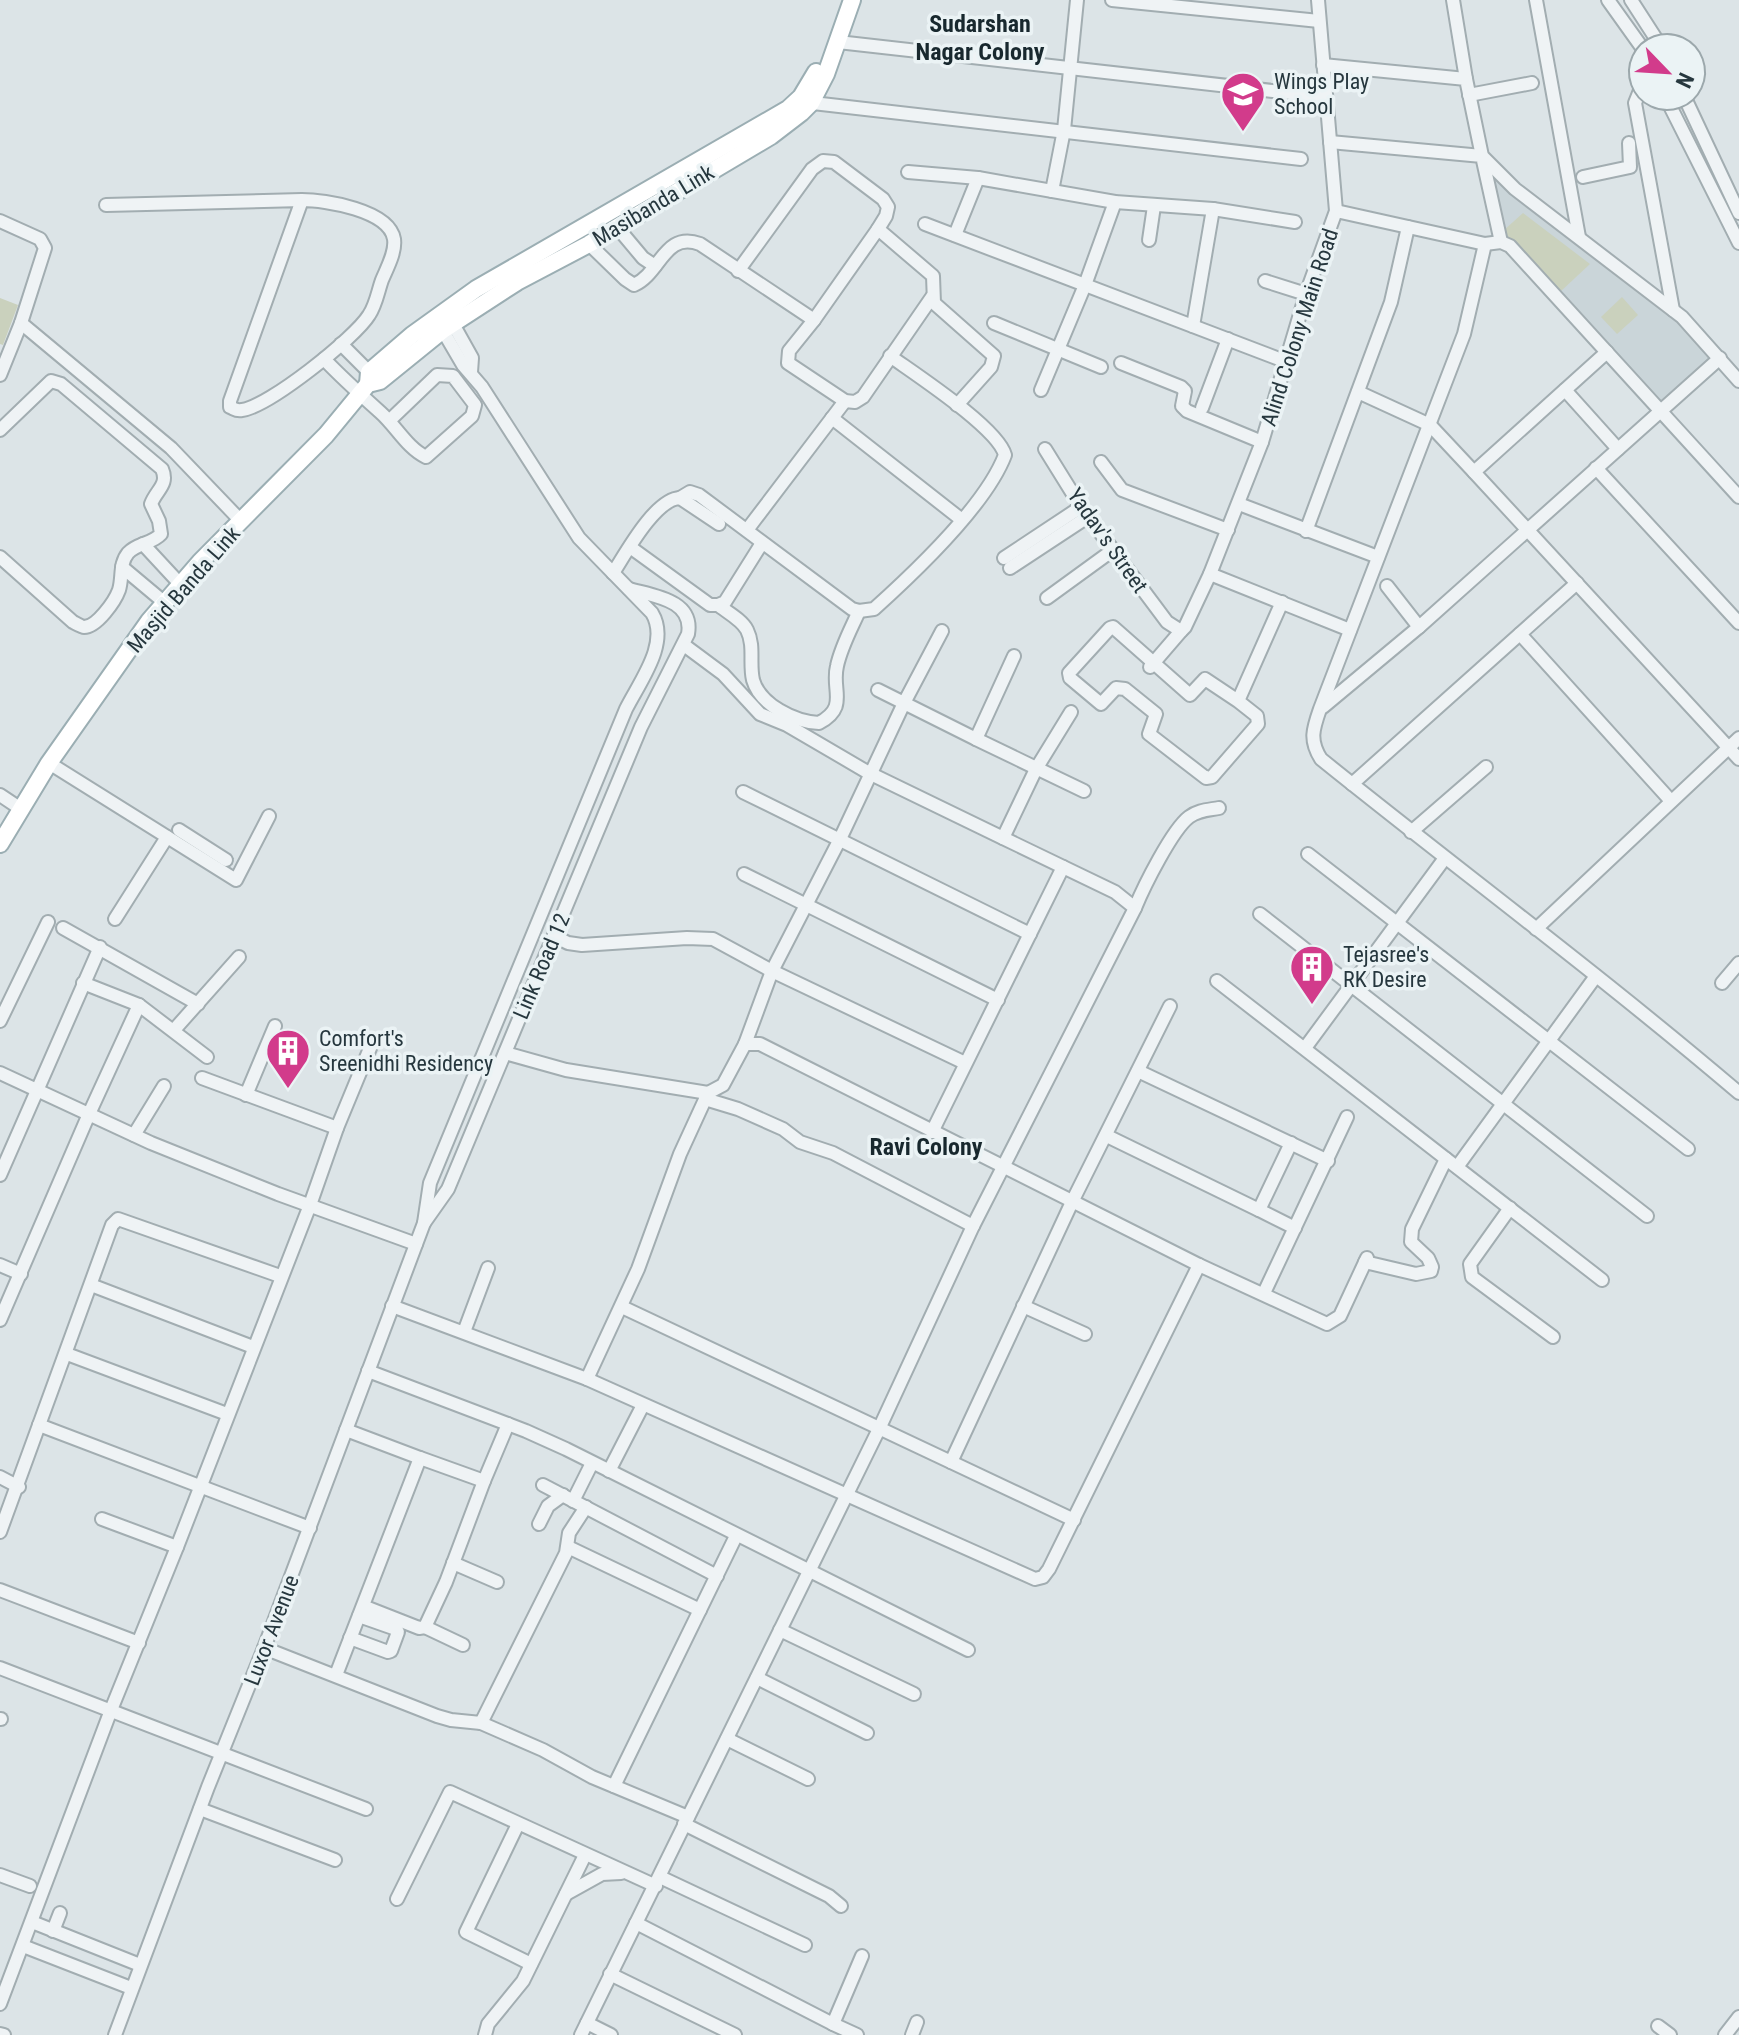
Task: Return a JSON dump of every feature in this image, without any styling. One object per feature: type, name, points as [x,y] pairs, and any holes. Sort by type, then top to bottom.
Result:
[{"type":"main road","points":[[804,102],[840,0]]},
{"type":"main road","name":"Masibanda Link","points":[[400,364],[444,324],[589,244],[753,138],[801,113],[804,102],[826,74],[852,0]]},
{"type":"main road","points":[[365,383],[444,324],[511,268],[753,138]]},
{"type":"main road","name":"Masjid Banda Link","points":[[1,841],[49,763],[165,603],[200,562],[326,435],[365,383],[380,381],[400,364]]},
{"type":"street","points":[[1052,191],[1064,130],[1077,0]]},
{"type":"street","points":[[1112,0],[1319,21]]},
{"type":"street","name":"Alind Colony Main Road","points":[[1152,665],[1177,630],[1185,627],[1239,504],[1336,211],[1318,0]]},
{"type":"street","points":[[1453,0],[1469,95],[1501,242]]},
{"type":"street","points":[[1536,0],[1579,237]]},
{"type":"street","points":[[1608,0],[1631,32]]},
{"type":"street","points":[[1631,0],[1652,32]]},
{"type":"street","points":[[838,42],[1326,97]]},
{"type":"street","points":[[1323,65],[1466,79]]},
{"type":"street","points":[[1469,95],[1532,83]]},
{"type":"street","points":[[804,102],[1301,159]]},
{"type":"street","points":[[1637,112],[1673,310]]},
{"type":"street","points":[[1673,112],[1739,243]]},
{"type":"street","points":[[1692,112],[1739,213]]},
{"type":"street","points":[[1330,142],[1482,156],[1515,189],[1673,310],[1739,381]]},
{"type":"street","points":[[1630,167],[1630,147],[1644,148]]},
{"type":"street","points":[[738,271],[812,169],[823,161],[834,162],[883,199],[888,207],[878,229],[789,351],[788,363],[845,401],[855,402],[863,397],[932,297],[935,283],[928,270],[878,229]]},
{"type":"street","points":[[1583,177],[1647,164]]},
{"type":"street","points":[[908,172],[978,178],[1115,202],[1213,209],[1295,222]]},
{"type":"street","points":[[955,235],[978,178]]},
{"type":"street","points":[[106,205],[302,200],[329,201],[382,222],[393,235],[392,252],[371,313],[312,370],[251,407],[238,410],[230,407],[230,401],[302,200]]},
{"type":"street","points":[[1041,390],[1085,285],[1115,202]]},
{"type":"street","points":[[1149,240],[1154,206]]},
{"type":"street","points":[[1193,326],[1213,209]]},
{"type":"street","points":[[1336,211],[1485,244],[1501,242],[1510,246],[1739,497]]},
{"type":"street","points":[[0,221],[40,239],[45,248],[21,323],[0,375]]},
{"type":"street","points":[[925,224],[1287,362]]},
{"type":"street","points":[[617,227],[643,258],[655,266]]},
{"type":"street","points":[[1306,531],[1391,302],[1408,227]]},
{"type":"street","points":[[589,244],[634,285],[645,280],[674,244],[689,240],[700,244],[814,320]]},
{"type":"street","points":[[1485,244],[1464,334],[1320,709],[1312,733],[1314,748],[1321,759],[1739,1093]]},
{"type":"street","points":[[1265,281],[1306,294]]},
{"type":"street","points":[[932,297],[934,303],[994,356],[991,367],[957,405]]},
{"type":"street","points":[[21,323],[171,448],[241,521]]},
{"type":"street","points":[[994,323],[1101,367]]},
{"type":"street","name":"Link Road 12","points":[[424,1223],[430,1183],[614,737],[659,637],[658,623],[652,613],[579,538],[471,372],[472,358],[444,324]]},
{"type":"street","points":[[1202,408],[1228,339]]},
{"type":"street","points":[[341,344],[389,421],[418,453],[426,457],[472,416],[475,405],[453,376],[437,375],[389,421]]},
{"type":"street","points":[[1474,472],[1607,352]]},
{"type":"street","points":[[680,498],[685,493],[694,493],[859,611],[874,609],[962,520],[991,484],[1005,455],[994,437],[957,405],[890,356]]},
{"type":"street","points":[[1320,709],[1419,627],[1720,358]]},
{"type":"street","points":[[324,359],[365,383]]},
{"type":"street","points":[[1121,363],[1181,387],[1185,391],[1183,409],[1262,442]]},
{"type":"street","points":[[0,430],[41,388],[51,381],[61,384],[162,469],[165,480],[151,504],[161,534],[132,549],[123,560],[119,588],[97,621],[83,627],[73,622],[0,557]]},
{"type":"street","points":[[1565,390],[1618,449]]},
{"type":"street","points":[[1358,392],[1430,425],[1739,759]]},
{"type":"street","points":[[747,530],[845,401]]},
{"type":"street","points":[[832,418],[962,520]]},
{"type":"street","name":"Yadav's Street","points":[[1045,449],[1085,512],[1177,630]]},
{"type":"street","points":[[1101,462],[1122,490],[1228,530]]},
{"type":"street","points":[[1596,468],[1739,623]]},
{"type":"street","points":[[613,573],[660,507],[674,498],[680,498],[719,524]]},
{"type":"street","points":[[1239,504],[1378,557]]},
{"type":"street","points":[[1007,563],[1085,512]]},
{"type":"street","points":[[630,547],[710,605],[718,605],[725,602],[762,543]]},
{"type":"street","points":[[143,544],[181,585]]},
{"type":"street","points":[[1047,598],[1113,550]]},
{"type":"street","points":[[122,567],[165,603]]},
{"type":"street","points":[[1210,574],[1350,630]]},
{"type":"street","points":[[1352,784],[1577,583]]},
{"type":"street","points":[[1387,586],[1419,627]]},
{"type":"street","name":"Link Road 12","points":[[424,1223],[448,1189],[641,727],[684,645],[690,624],[685,612],[676,603],[629,589]]},
{"type":"street","points":[[1238,701],[1282,602]]},
{"type":"street","points":[[718,605],[746,626],[756,686],[766,700],[793,717],[810,723],[826,719],[838,699],[837,666],[859,611]]},
{"type":"street","points":[[1110,628],[1117,630],[1152,665],[1190,695],[1205,679],[1238,701],[1257,716],[1258,724],[1212,777],[1206,778],[1149,734],[1156,714],[1125,689],[1116,688],[1101,704],[1070,678],[1069,673],[1110,628]]},
{"type":"street","points":[[587,1379],[622,1307],[680,1154],[706,1096],[723,1085],[745,1044],[772,971],[942,631]]},
{"type":"street","points":[[1520,634],[1671,801]]},
{"type":"street","points":[[684,645],[727,679],[760,714],[787,725],[869,773],[1115,892],[1135,908]]},
{"type":"street","points":[[976,739],[1014,656]]},
{"type":"street","points":[[727,679],[752,666]]},
{"type":"street","points":[[740,693],[756,686]]},
{"type":"street","points":[[878,690],[1084,791]]},
{"type":"street","points":[[1003,838],[1036,769],[1071,712]]},
{"type":"street","points":[[1536,929],[1739,738]]},
{"type":"street","points":[[49,763],[167,837],[224,864]]},
{"type":"street","points":[[1411,832],[1486,767]]},
{"type":"street","points":[[743,792],[1030,934]]},
{"type":"street","points":[[0,795],[21,809]]},
{"type":"street","points":[[611,2035],[584,2029],[879,1429],[1002,1167],[1135,908],[1186,819],[1198,811],[1219,808]]},
{"type":"street","points":[[179,830],[224,864],[236,880],[269,816]]},
{"type":"street","points":[[115,919],[167,837]]},
{"type":"street","points":[[1308,854],[1688,1149]]},
{"type":"street","points":[[1305,1048],[1445,858]]},
{"type":"street","points":[[932,1132],[1063,867]]},
{"type":"street","points":[[744,874],[998,1000]]},
{"type":"street","points":[[1260,914],[1647,1216]]},
{"type":"street","points":[[0,1021],[3,1006],[48,922]]},
{"type":"street","points":[[63,928],[198,1004]]},
{"type":"street","points":[[554,936],[582,945],[713,939],[772,971],[965,1063]]},
{"type":"street","points":[[0,1175],[100,947]]},
{"type":"street","points":[[174,1030],[239,957]]},
{"type":"street","points":[[1722,983],[1739,963]]},
{"type":"street","points":[[745,1044],[760,1044],[1199,1265],[1327,1324],[1340,1316],[1366,1260],[1416,1274],[1431,1271],[1428,1258],[1411,1242],[1412,1229],[1452,1163],[1503,1103],[1596,976]]},
{"type":"street","points":[[1217,981],[1602,1280]]},
{"type":"street","points":[[83,983],[139,1005],[207,1057]]},
{"type":"street","points":[[0,1320],[139,1005]]},
{"type":"street","points":[[951,1462],[1072,1202],[1170,1006]]},
{"type":"street","points":[[246,1095],[275,1026]]},
{"type":"street","points":[[0,2004],[111,1710],[373,1041]]},
{"type":"street","points":[[505,1053],[566,1070],[706,1096],[783,1129],[800,1142],[833,1153],[973,1226]]},
{"type":"street","points":[[1138,1071],[1328,1161]]},
{"type":"street","points":[[0,1073],[134,1135],[416,1244]]},
{"type":"street","points":[[202,1078],[337,1128]]},
{"type":"street","points":[[134,1135],[164,1086]]},
{"type":"street","points":[[1264,1293],[1347,1117]]},
{"type":"street","points":[[1107,1136],[1295,1228]]},
{"type":"street","points":[[1259,1210],[1291,1143]]},
{"type":"street","points":[[1510,1208],[1470,1264],[1472,1277],[1553,1337]]},
{"type":"street","points":[[0,1532],[19,1487],[112,1225],[118,1219],[280,1276]]},
{"type":"street","name":"Luxor Avenue","points":[[115,2035],[424,1223]]},
{"type":"street","points":[[0,1265],[21,1274]]},
{"type":"street","points":[[392,1306],[587,1379],[1035,1579],[1043,1577],[1049,1569],[1199,1265]]},
{"type":"street","points":[[464,1332],[488,1268]]},
{"type":"street","points":[[91,1285],[253,1347]]},
{"type":"street","points":[[1023,1306],[1085,1334]]},
{"type":"street","points":[[622,1307],[1074,1520]]},
{"type":"street","points":[[67,1354],[227,1414]]},
{"type":"street","points":[[368,1371],[508,1424],[592,1463],[968,1650]]},
{"type":"street","points":[[609,1471],[643,1405]]},
{"type":"street","points":[[425,1627],[508,1424]]},
{"type":"street","points":[[39,1425],[310,1528]]},
{"type":"street","points":[[346,1430],[484,1481]]},
{"type":"street","points":[[336,1675],[353,1639],[420,1458]]},
{"type":"street","points":[[539,1524],[548,1506],[568,1498],[592,1463]]},
{"type":"street","points":[[0,1477],[19,1487]]},
{"type":"street","points":[[543,1485],[717,1576]]},
{"type":"street","points":[[481,1723],[568,1547],[569,1533],[586,1507]]},
{"type":"street","points":[[102,1519],[177,1547]]},
{"type":"street","points":[[614,1786],[736,1536]]},
{"type":"street","points":[[568,1547],[700,1610]]},
{"type":"street","points":[[453,1563],[497,1582]]},
{"type":"street","points":[[0,1590],[139,1643]]},
{"type":"street","points":[[362,1613],[425,1627],[463,1645]]},
{"type":"street","points":[[353,1639],[388,1652],[398,1632],[362,1613]]},
{"type":"street","points":[[780,1630],[914,1694]]},
{"type":"street","points":[[264,1648],[437,1716],[481,1723],[686,1820],[829,1896],[841,1906]]},
{"type":"street","points":[[0,1668],[366,1809]]},
{"type":"street","points":[[757,1678],[867,1733]]},
{"type":"street","points":[[727,1739],[808,1779]]},
{"type":"street","points":[[397,1899],[450,1792],[585,1855],[658,1882],[805,1945]]},
{"type":"street","points":[[200,1809],[335,1860]]},
{"type":"street","points":[[518,1824],[466,1932],[531,1964]]},
{"type":"street","points":[[485,2035],[488,2024],[513,1997],[585,1855]]},
{"type":"street","points":[[566,1894],[602,1874],[625,1872]]},
{"type":"street","points":[[0,1875],[30,1886]]},
{"type":"street","points":[[53,1931],[60,1913]]},
{"type":"street","points":[[32,1922],[140,1965]]},
{"type":"street","points":[[636,1923],[857,2035]]},
{"type":"street","points":[[23,1946],[131,1988]]},
{"type":"street","points":[[833,2024],[862,1956]]},
{"type":"street","points":[[0,1962],[14,1968]]},
{"type":"street","points":[[610,1974],[735,2035]]},
{"type":"street","points":[[1725,2035],[1739,2017]]},
{"type":"street","points":[[912,2035],[917,2022]]},
{"type":"street","points":[[1658,2026],[1670,2035]]},
{"type":"shaded area","points":[[1482,156],[1682,317],[1720,358],[1661,413],[1501,242]]},
{"type":"green space","points":[[1523,213],[1590,264],[1560,292],[1503,231]]},
{"type":"green space","points":[[1622,297],[1638,315],[1617,334],[1601,317]]},
{"type":"green space","points":[[0,298],[18,305],[3,345],[0,344]]},
{"type":"place","name":"Wings Play School","points":[[1243,133]]},
{"type":"place","name":"Tejasree's RK Desire","points":[[1312,1006]]},
{"type":"place","name":"Comfort's Sreenidhi Residency","points":[[288,1090]]},
{"type":"district","name":"Sudarshan Nagar Colony","points":[[980,38]]},
{"type":"district","name":"Ravi Colony","points":[[926,1147]]}]
